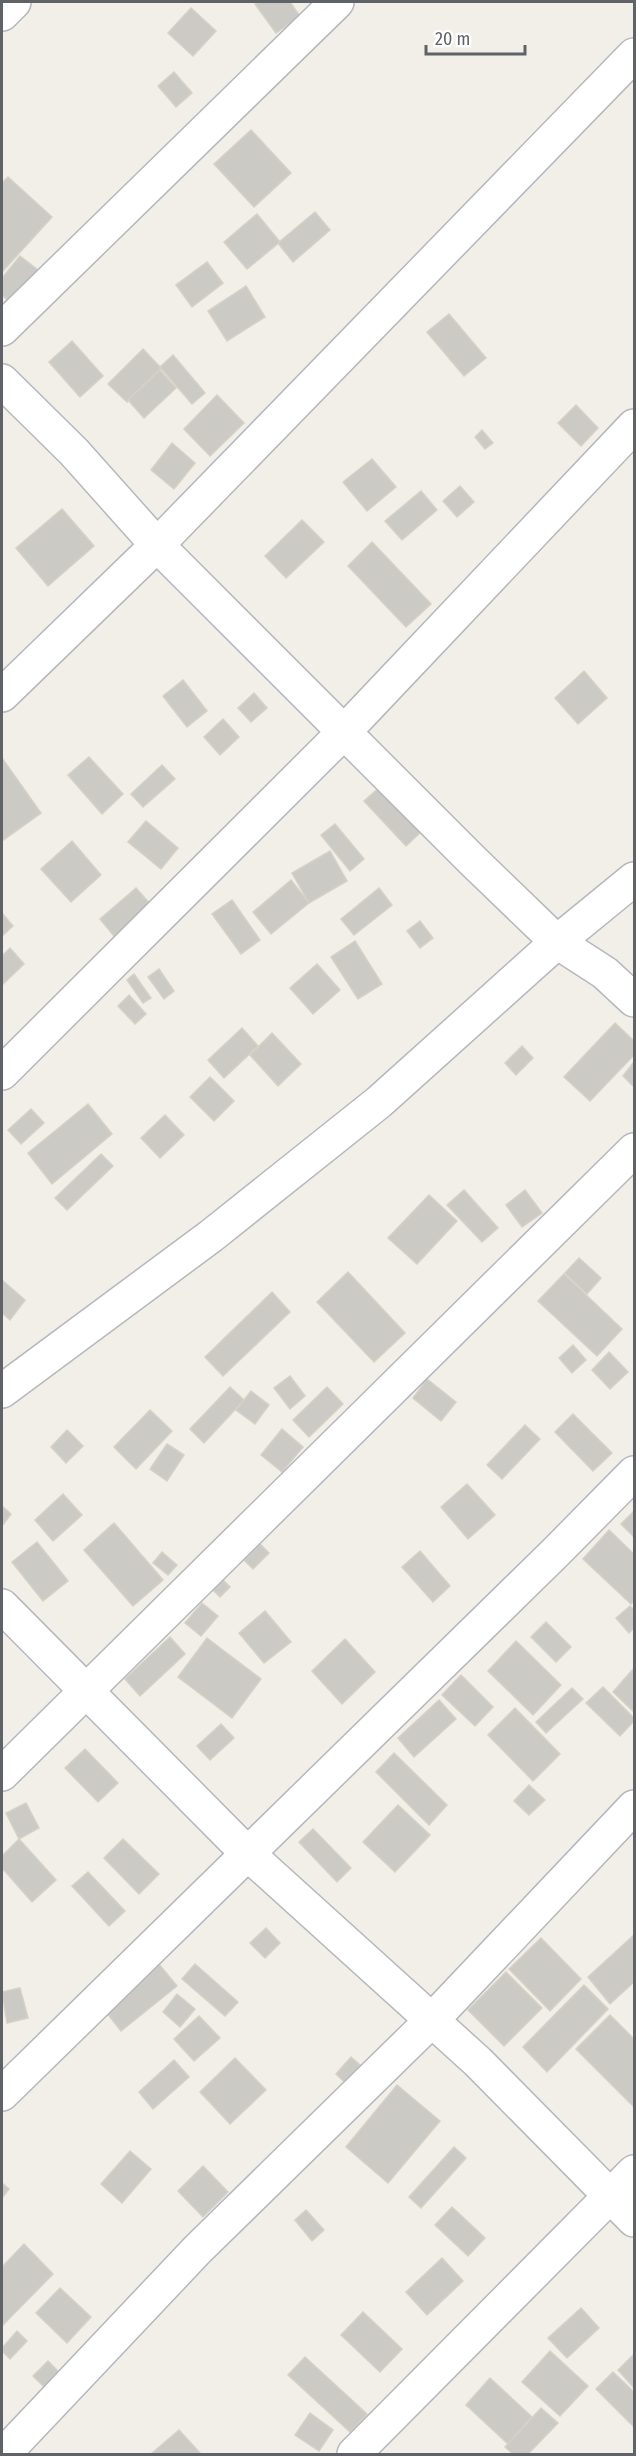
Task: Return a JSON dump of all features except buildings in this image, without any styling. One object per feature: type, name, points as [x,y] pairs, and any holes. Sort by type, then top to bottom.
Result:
[{"type":"street","points":[[2,14],[14,2]]},
{"type":"street","points":[[2,329],[337,2]]},
{"type":"street","points":[[2,695],[157,545],[634,55]]},
{"type":"street","points":[[2,381],[74,452],[157,545],[557,942],[605,973],[634,1000]]},
{"type":"street","points":[[2,1073],[344,732],[634,426]]},
{"type":"street","points":[[2,1391],[211,1236],[379,1102],[557,942],[634,879]]},
{"type":"street","points":[[2,1774],[634,1150]]},
{"type":"street","points":[[2,2094],[634,1473]]},
{"type":"street","points":[[2,1606],[247,1853],[432,2019],[612,2195],[634,2220]]},
{"type":"street","points":[[4,2454],[197,2250],[432,2019],[634,1807]]},
{"type":"street","points":[[354,2454],[634,2172]]}]
